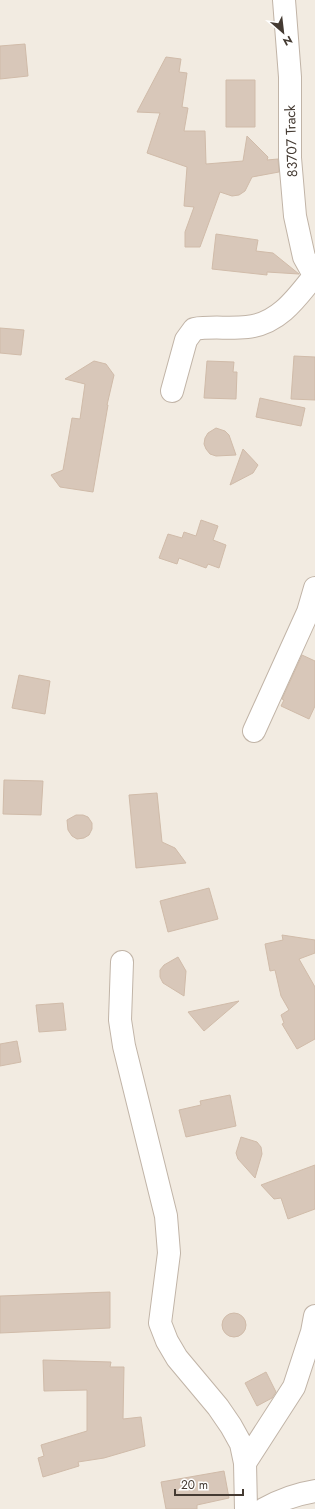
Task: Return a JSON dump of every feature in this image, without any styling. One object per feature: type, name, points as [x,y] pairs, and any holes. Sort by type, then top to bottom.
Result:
[{"type":"street","name":"83707 Track","points":[[284,0],[290,77],[290,158],[295,216],[304,257],[315,277]]},
{"type":"street","points":[[172,391],[186,340],[194,329],[208,327],[247,327],[270,321],[292,305],[315,277]]},
{"type":"street","points":[[254,731],[308,612],[315,588]]},
{"type":"street","points":[[122,962],[120,1020],[124,1046],[166,1216],[169,1253],[160,1323],[167,1341],[177,1358],[218,1407],[232,1426],[241,1444],[245,1463],[246,1509]]},
{"type":"street","points":[[245,1463],[294,1387],[312,1332],[315,1316]]},
{"type":"street","points":[[264,1509],[300,1493],[315,1491]]},
{"type":"building","points":[[25,44],[28,76],[0,79],[0,46]]},
{"type":"building","points":[[166,57],[181,59],[179,72],[187,73],[182,107],[188,108],[184,131],[205,131],[206,164],[243,161],[247,136],[268,157],[267,160],[278,159],[279,172],[252,177],[245,191],[239,195],[232,196],[220,192],[200,247],[185,247],[185,232],[194,207],[184,206],[187,167],[147,153],[160,113],[137,112]]},
{"type":"building","points":[[226,80],[255,80],[255,127],[226,127]]},
{"type":"building","points":[[216,234],[258,240],[256,251],[273,253],[299,274],[267,272],[267,275],[212,269]]},
{"type":"building","points":[[0,328],[24,330],[21,355],[0,353]]},
{"type":"building","points":[[294,356],[315,357],[315,400],[291,399]]},
{"type":"building","points":[[94,361],[106,364],[114,375],[107,405],[93,492],[60,487],[51,475],[63,470],[72,418],[80,419],[85,384],[65,379]]},
{"type":"building","points":[[207,361],[234,362],[233,372],[237,372],[236,399],[204,398]]},
{"type":"building","points":[[260,398],[305,408],[301,426],[256,417]]},
{"type":"building","points":[[216,428],[225,431],[229,435],[236,455],[216,456],[210,454],[206,449],[204,444],[205,438],[208,433]]},
{"type":"building","points":[[243,449],[258,465],[253,473],[230,485]]},
{"type":"building","points":[[201,520],[218,526],[213,540],[226,545],[219,568],[208,564],[206,568],[179,558],[177,564],[159,558],[168,534],[182,538],[184,532],[196,536]]},
{"type":"building","points":[[302,655],[315,661],[315,706],[309,719],[281,706],[284,700],[282,699]]},
{"type":"building","points":[[19,675],[50,681],[45,714],[12,708]]},
{"type":"building","points":[[4,780],[43,781],[41,815],[3,814]]},
{"type":"building","points":[[157,793],[162,842],[175,848],[186,863],[136,868],[129,795]]},
{"type":"building","points":[[76,815],[88,817],[92,823],[92,829],[89,835],[84,838],[77,839],[72,836],[68,830],[67,820]]},
{"type":"building","points":[[209,888],[218,919],[168,932],[160,901]]},
{"type":"building","points":[[282,935],[315,940],[315,953],[299,959],[315,987],[315,1039],[297,1049],[282,1024],[284,1023],[281,1015],[289,1010],[281,996],[275,970],[270,971],[265,944],[283,940]]},
{"type":"building","points":[[178,957],[186,971],[184,996],[163,983],[160,977],[160,970],[164,965]]},
{"type":"building","points":[[239,1001],[204,1031],[188,1012]]},
{"type":"building","points":[[63,1003],[66,1030],[39,1032],[36,1005]]},
{"type":"building","points":[[17,1041],[21,1062],[0,1066],[0,1044]]},
{"type":"building","points":[[230,1095],[236,1126],[186,1137],[179,1110],[201,1105],[200,1101]]},
{"type":"building","points":[[241,1137],[257,1142],[261,1147],[262,1154],[255,1178],[238,1159],[236,1153]]},
{"type":"building","points":[[315,1165],[315,1209],[288,1219],[281,1198],[274,1199],[261,1185]]},
{"type":"building","points":[[110,1292],[110,1328],[0,1333],[0,1296]]},
{"type":"building","points":[[234,1313],[243,1316],[246,1325],[243,1334],[234,1337],[225,1334],[222,1325],[225,1316]]},
{"type":"building","points":[[43,1360],[111,1362],[110,1367],[124,1367],[123,1419],[141,1417],[145,1446],[104,1458],[78,1462],[79,1466],[43,1477],[38,1458],[44,1456],[41,1445],[87,1431],[87,1390],[44,1391]]},
{"type":"building","points":[[266,1372],[276,1392],[272,1398],[257,1406],[245,1383]]},
{"type":"building","points":[[224,1471],[229,1498],[197,1505],[197,1509],[166,1509],[161,1482]]}]
